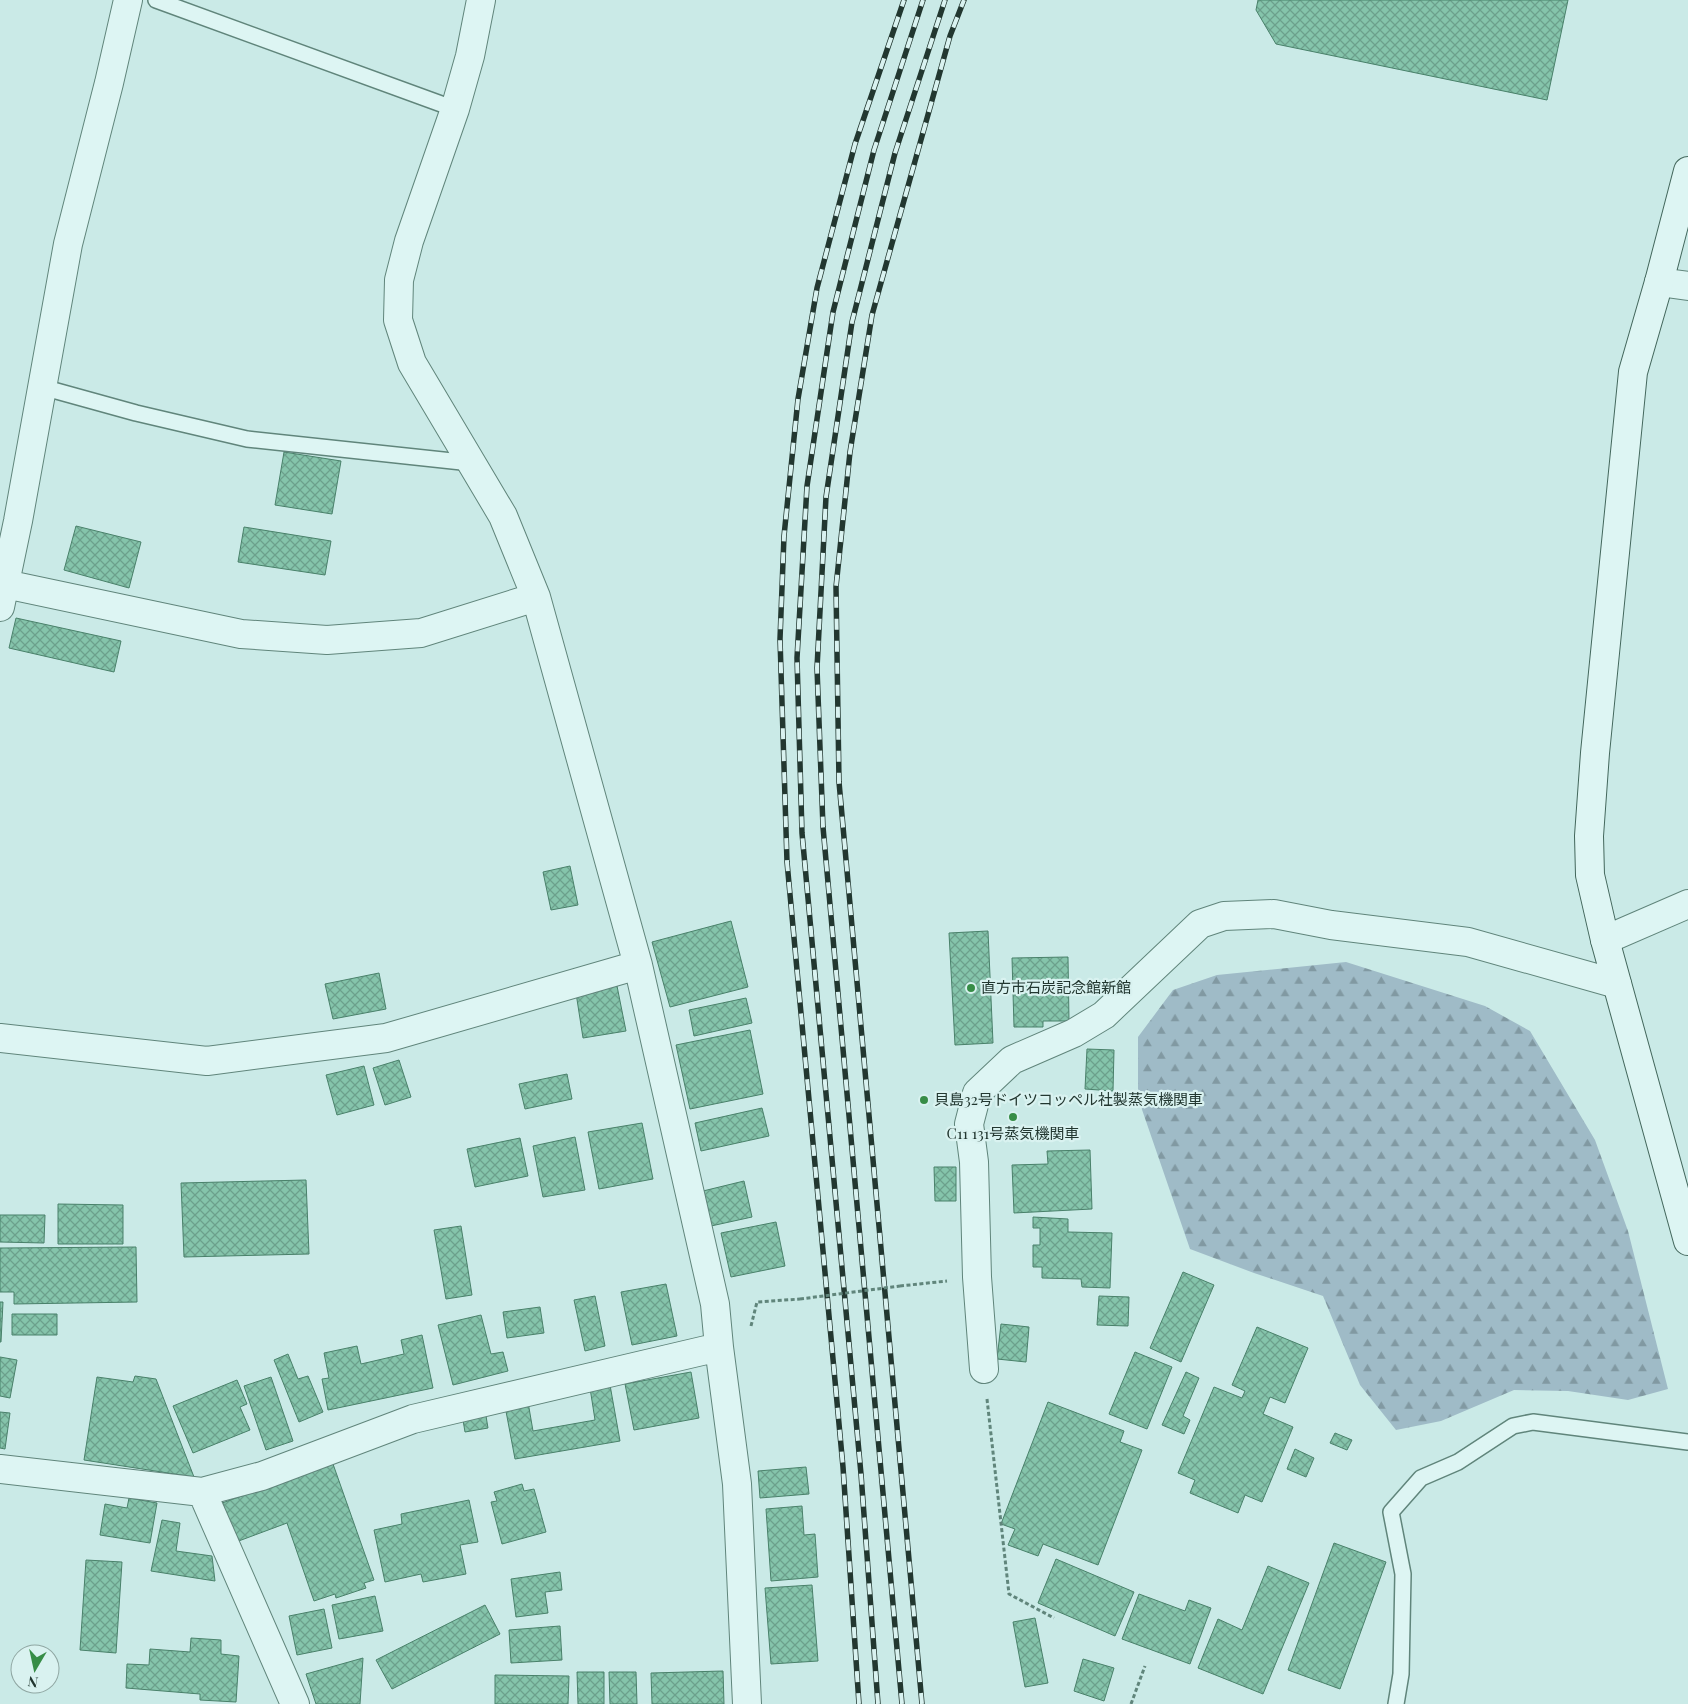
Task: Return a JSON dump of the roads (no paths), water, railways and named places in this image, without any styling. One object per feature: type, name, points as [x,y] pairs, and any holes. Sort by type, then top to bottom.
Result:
[{"type":"street","points":[[128,0],[68,244],[18,521],[1,592],[241,634],[327,640],[421,633],[536,597]]},
{"type":"street","points":[[481,0],[470,56],[455,110],[409,241],[399,280],[398,320],[412,363],[503,516],[536,597],[638,965],[715,1304],[737,1484],[747,1704]]},
{"type":"street","points":[[1688,171],[1633,372],[1591,796],[1589,836],[1590,874],[1605,940],[1688,1241]]},
{"type":"street","points":[[1659,282],[1688,286]]},
{"type":"street","points":[[1605,940],[1688,904]]},
{"type":"street","points":[[984,1369],[977,1277],[974,1162],[970,1124],[977,1092],[1012,1060],[1074,1033],[1104,1015],[1200,924],[1224,916],[1274,914],[1331,925],[1468,942],[1617,984]]},
{"type":"street","points":[[0,1038],[207,1061],[386,1038],[638,965]]},
{"type":"street","points":[[0,1469],[202,1492],[262,1476],[413,1419],[719,1347]]},
{"type":"street","points":[[202,1492],[295,1704]]},
{"type":"lane","points":[[156,0],[455,110]]},
{"type":"lane","points":[[42,387],[136,413],[247,439],[471,463]]},
{"type":"lane","points":[[1396,1704],[1401,1674],[1404,1574],[1391,1512],[1421,1478],[1458,1462],[1513,1426],[1533,1422],[1688,1442]]},
{"type":"railway","points":[[859,1704],[843,1467],[787,862],[780,639],[784,536],[798,399],[817,288],[855,144],[904,0]]},
{"type":"railway","points":[[878,1704],[861,1474],[802,833],[797,658],[807,486],[833,312],[874,150],[923,0]]},
{"type":"railway","points":[[902,1704],[823,827],[817,668],[826,497],[852,322],[895,153],[945,0]]},
{"type":"railway","points":[[922,1704],[839,782],[836,587],[850,452],[872,315],[950,36],[964,0]]},
{"type":"place","name":"直方市石炭記念館新館","points":[[971,988]]},
{"type":"place","name":"貝島32号ドイツコッペル社製蒸気機関車","points":[[924,1100]]},
{"type":"place","name":"C11 131号蒸気機関車","points":[[1013,1117]]}]
